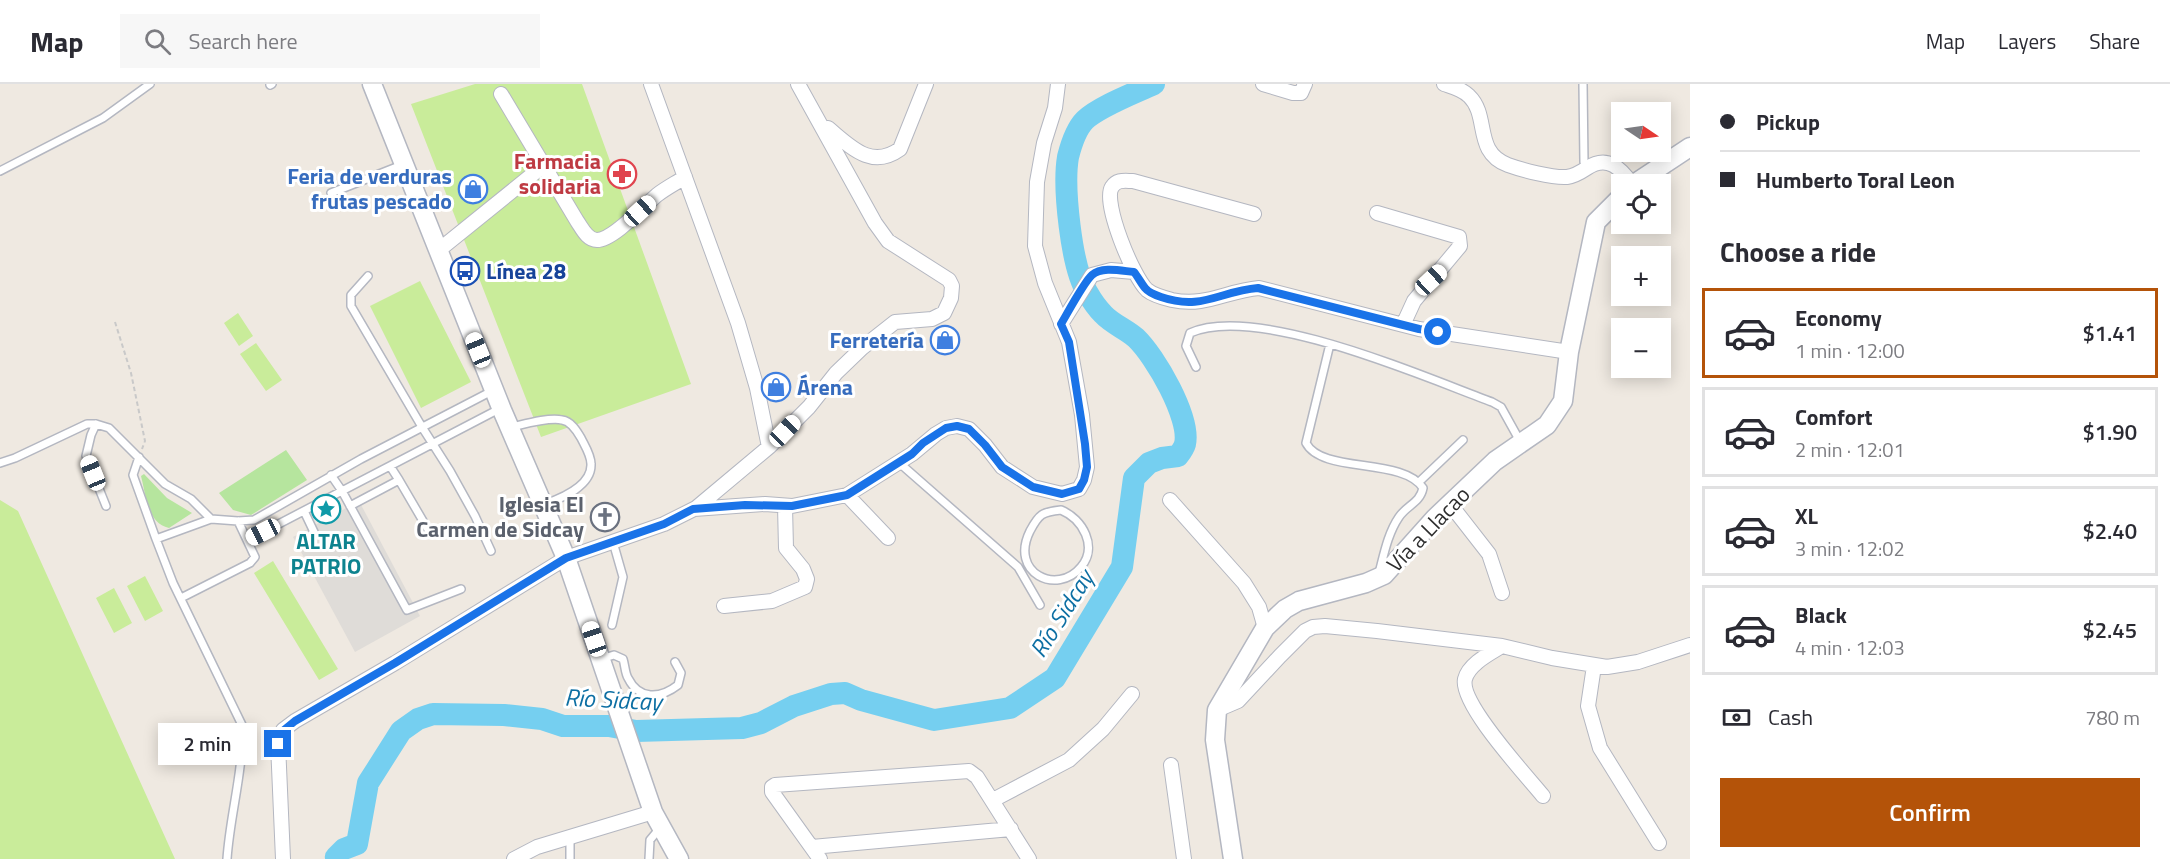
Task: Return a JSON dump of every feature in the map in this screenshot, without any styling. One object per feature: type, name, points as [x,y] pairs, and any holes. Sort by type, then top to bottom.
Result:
[{"type":"street","points":[[372,84],[494,390],[566,558],[657,819],[679,859]]},
{"type":"street","points":[[651,84],[738,323],[757,388],[769,447]]},
{"type":"street","points":[[283,859],[278,744],[284,730],[295,721],[395,663],[566,558],[664,524],[693,509],[769,447],[809,407],[836,373],[862,348],[895,322],[917,322],[939,317],[944,313],[951,298],[952,286],[949,280],[888,241],[875,223],[798,84]]},
{"type":"street","points":[[821,123],[859,154],[880,158],[892,155],[900,149],[926,84]]},
{"type":"street","points":[[693,509],[745,505],[792,506],[847,495],[912,454],[936,434],[946,428],[957,426],[969,429],[1002,467],[1033,487],[1062,494],[1079,489],[1087,467],[1082,415],[1069,342],[1039,265],[1035,236],[1040,161],[1055,108],[1058,84]]},
{"type":"street","points":[[1263,84],[1293,93],[1301,93],[1305,84]]},
{"type":"street","points":[[1444,84],[1461,90],[1473,100],[1479,113],[1485,145],[1501,162],[1563,177],[1575,175],[1602,163],[1616,164],[1624,174]]},
{"type":"street","points":[[501,94],[586,235],[598,240],[617,229],[666,189],[685,177]]},
{"type":"street","points":[[1648,174],[1690,147]]},
{"type":"street","points":[[439,250],[543,166]]},
{"type":"street","points":[[1254,214],[1133,181],[1119,181],[1112,186],[1109,197],[1122,244],[1134,272],[1145,289],[1153,294],[1171,300],[1195,303],[1241,290],[1258,288],[1419,329],[1569,352]]},
{"type":"street","name":"Vía a Llacao","points":[[1233,859],[1215,740],[1217,710],[1265,628],[1285,609],[1299,601],[1384,575],[1450,504],[1494,461],[1547,425],[1563,401],[1569,352],[1596,222],[1611,207]]},
{"type":"street","points":[[1377,213],[1459,237],[1461,246],[1414,301],[1403,325]]},
{"type":"street","points":[[1061,324],[1092,275],[1111,270],[1134,272]]},
{"type":"street","points":[[847,495],[888,538]]},
{"type":"street","points":[[1170,500],[1244,583],[1259,607],[1265,628]]},
{"type":"street","points":[[1450,504],[1489,554],[1502,593]]},
{"type":"street","points":[[724,606],[772,601],[805,587],[807,579],[803,569],[786,548],[785,506]]},
{"type":"street","points":[[1217,710],[1238,701],[1305,631],[1313,627],[1377,631],[1502,646],[1607,667],[1638,662],[1690,645]]},
{"type":"street","points":[[1502,646],[1477,663],[1467,674],[1464,688],[1470,704],[1490,732],[1543,796]]},
{"type":"street","points":[[1594,666],[1588,706],[1600,748],[1659,843]]},
{"type":"street","points":[[993,800],[1069,759],[1103,729],[1131,694]]},
{"type":"street","points":[[1171,765],[1184,859]]},
{"type":"street","points":[[1011,829],[816,853],[772,792],[772,787],[969,771],[977,777],[993,800],[1011,829],[1029,859]]},
{"type":"street","points":[[514,859],[537,847],[570,836],[657,819]]},
{"type":"lane","points":[[0,171],[103,118],[150,84]]},
{"type":"lane","points":[[1583,84],[1584,162],[1587,168]]},
{"type":"lane","points":[[331,193],[404,165]]},
{"type":"lane","points":[[368,276],[351,295],[351,306],[450,471],[491,551]]},
{"type":"lane","points":[[1196,367],[1186,346],[1190,333],[1203,327],[1225,325],[1282,332],[1329,344],[1492,402],[1501,407],[1521,443]]},
{"type":"lane","points":[[1329,344],[1306,443],[1310,451],[1328,458],[1402,474],[1419,482],[1423,488],[1418,500],[1398,519],[1387,544],[1378,578]]},
{"type":"lane","points":[[156,539],[211,519],[254,520],[331,475],[494,390]]},
{"type":"lane","points":[[248,540],[502,408]]},
{"type":"lane","points":[[510,427],[556,419],[565,420],[577,430],[587,450],[591,463],[590,474],[583,483],[562,498],[542,504]]},
{"type":"lane","points":[[0,463],[87,424],[96,424],[109,428],[165,484],[191,499],[211,519]]},
{"type":"lane","points":[[96,424],[86,456],[106,506]]},
{"type":"lane","points":[[1419,482],[1463,440]]},
{"type":"lane","points":[[139,457],[133,475],[156,539],[181,598],[242,725],[243,747],[229,829],[227,859]]},
{"type":"lane","points":[[897,464],[1018,567],[1040,605]]},
{"type":"lane","points":[[390,466],[429,532]]},
{"type":"lane","points":[[331,475],[407,610],[461,589]]},
{"type":"lane","points":[[350,506],[399,480]]},
{"type":"lane","points":[[1062,494],[1062,510]]},
{"type":"lane","points":[[1062,510],[1082,528],[1089,542],[1088,555],[1081,568],[1053,581],[1039,576],[1032,570],[1026,562],[1023,546],[1038,517],[1044,512],[1062,510]]},
{"type":"lane","points":[[304,511],[314,532]]},
{"type":"lane","points":[[181,598],[250,563],[255,557],[238,521]]},
{"type":"lane","points":[[612,625],[623,578],[613,542]]},
{"type":"lane","points":[[601,659],[614,655],[623,659],[627,676],[635,689],[643,695],[661,695],[678,686],[681,673],[675,662]]},
{"type":"lane","points":[[650,859],[650,840],[657,819]]},
{"type":"lane","points":[[570,836],[570,859]]},
{"type":"path","points":[[115,322],[131,374],[145,441],[139,457]]},
{"type":"green space","points":[[475,84],[582,84],[691,384],[541,437],[411,104]]},
{"type":"green space","points":[[420,281],[471,382],[421,408],[370,306]]},
{"type":"green space","points":[[238,313],[253,336],[239,346],[224,323]]},
{"type":"green space","points":[[256,343],[282,380],[266,391],[240,354]]},
{"type":"green space","points":[[286,450],[307,480],[251,515],[233,510],[219,493]]},
{"type":"green space","points":[[144,474],[167,498],[192,513],[169,528],[162,525],[152,514],[146,499],[141,476]]},
{"type":"green space","points":[[0,500],[18,511],[175,859],[0,859]]},
{"type":"green space","points":[[273,561],[338,669],[319,680],[254,573]]},
{"type":"green space","points":[[145,576],[163,611],[145,621],[127,586]]},
{"type":"green space","points":[[114,588],[132,623],[114,633],[96,598]]},
{"type":"shaded area","points":[[359,501],[420,616],[355,652],[293,537]]},
{"type":"waterway","name":"Río Sidcay","points":[[337,859],[336,857],[344,849],[357,844],[368,783],[401,731],[418,719],[433,714],[504,715],[542,719],[563,726],[609,726],[636,731],[742,728],[761,723],[794,706],[831,694],[845,693],[861,700],[934,720],[1010,708],[1055,678],[1122,567],[1134,478],[1149,463],[1162,458],[1178,456],[1185,444],[1183,419],[1170,388],[1153,358],[1136,338],[1103,314],[1081,280],[1073,246],[1068,206],[1068,157],[1079,128],[1085,120],[1099,110],[1154,84]]},
{"type":"place","name":"Farmacia solidaria","points":[[622,174]]},
{"type":"place","name":"Feria de verduras frutas pescado","points":[[473,189]]},
{"type":"place","name":"Línea 28","points":[[465,271]]},
{"type":"place","name":"Ferretería","points":[[945,340]]},
{"type":"place","name":"Árena","points":[[776,387]]},
{"type":"place","name":"ALTAR PATRIO","points":[[326,509]]},
{"type":"place","name":"Iglesia El Carmen de Sidcay","points":[[605,517]]},
{"type":"route","points":[[278,744],[284,730],[295,721],[395,663],[566,558],[664,524],[693,509],[765,504],[792,506],[847,495],[912,454],[923,443],[946,428],[957,426],[969,429],[1002,467],[1033,487],[1050,493],[1062,494],[1079,489],[1087,467],[1082,415],[1069,342],[1061,324],[1092,275],[1111,270],[1134,272],[1145,289],[1153,294],[1171,300],[1195,303],[1241,290],[1258,288],[1438,332]]}]
